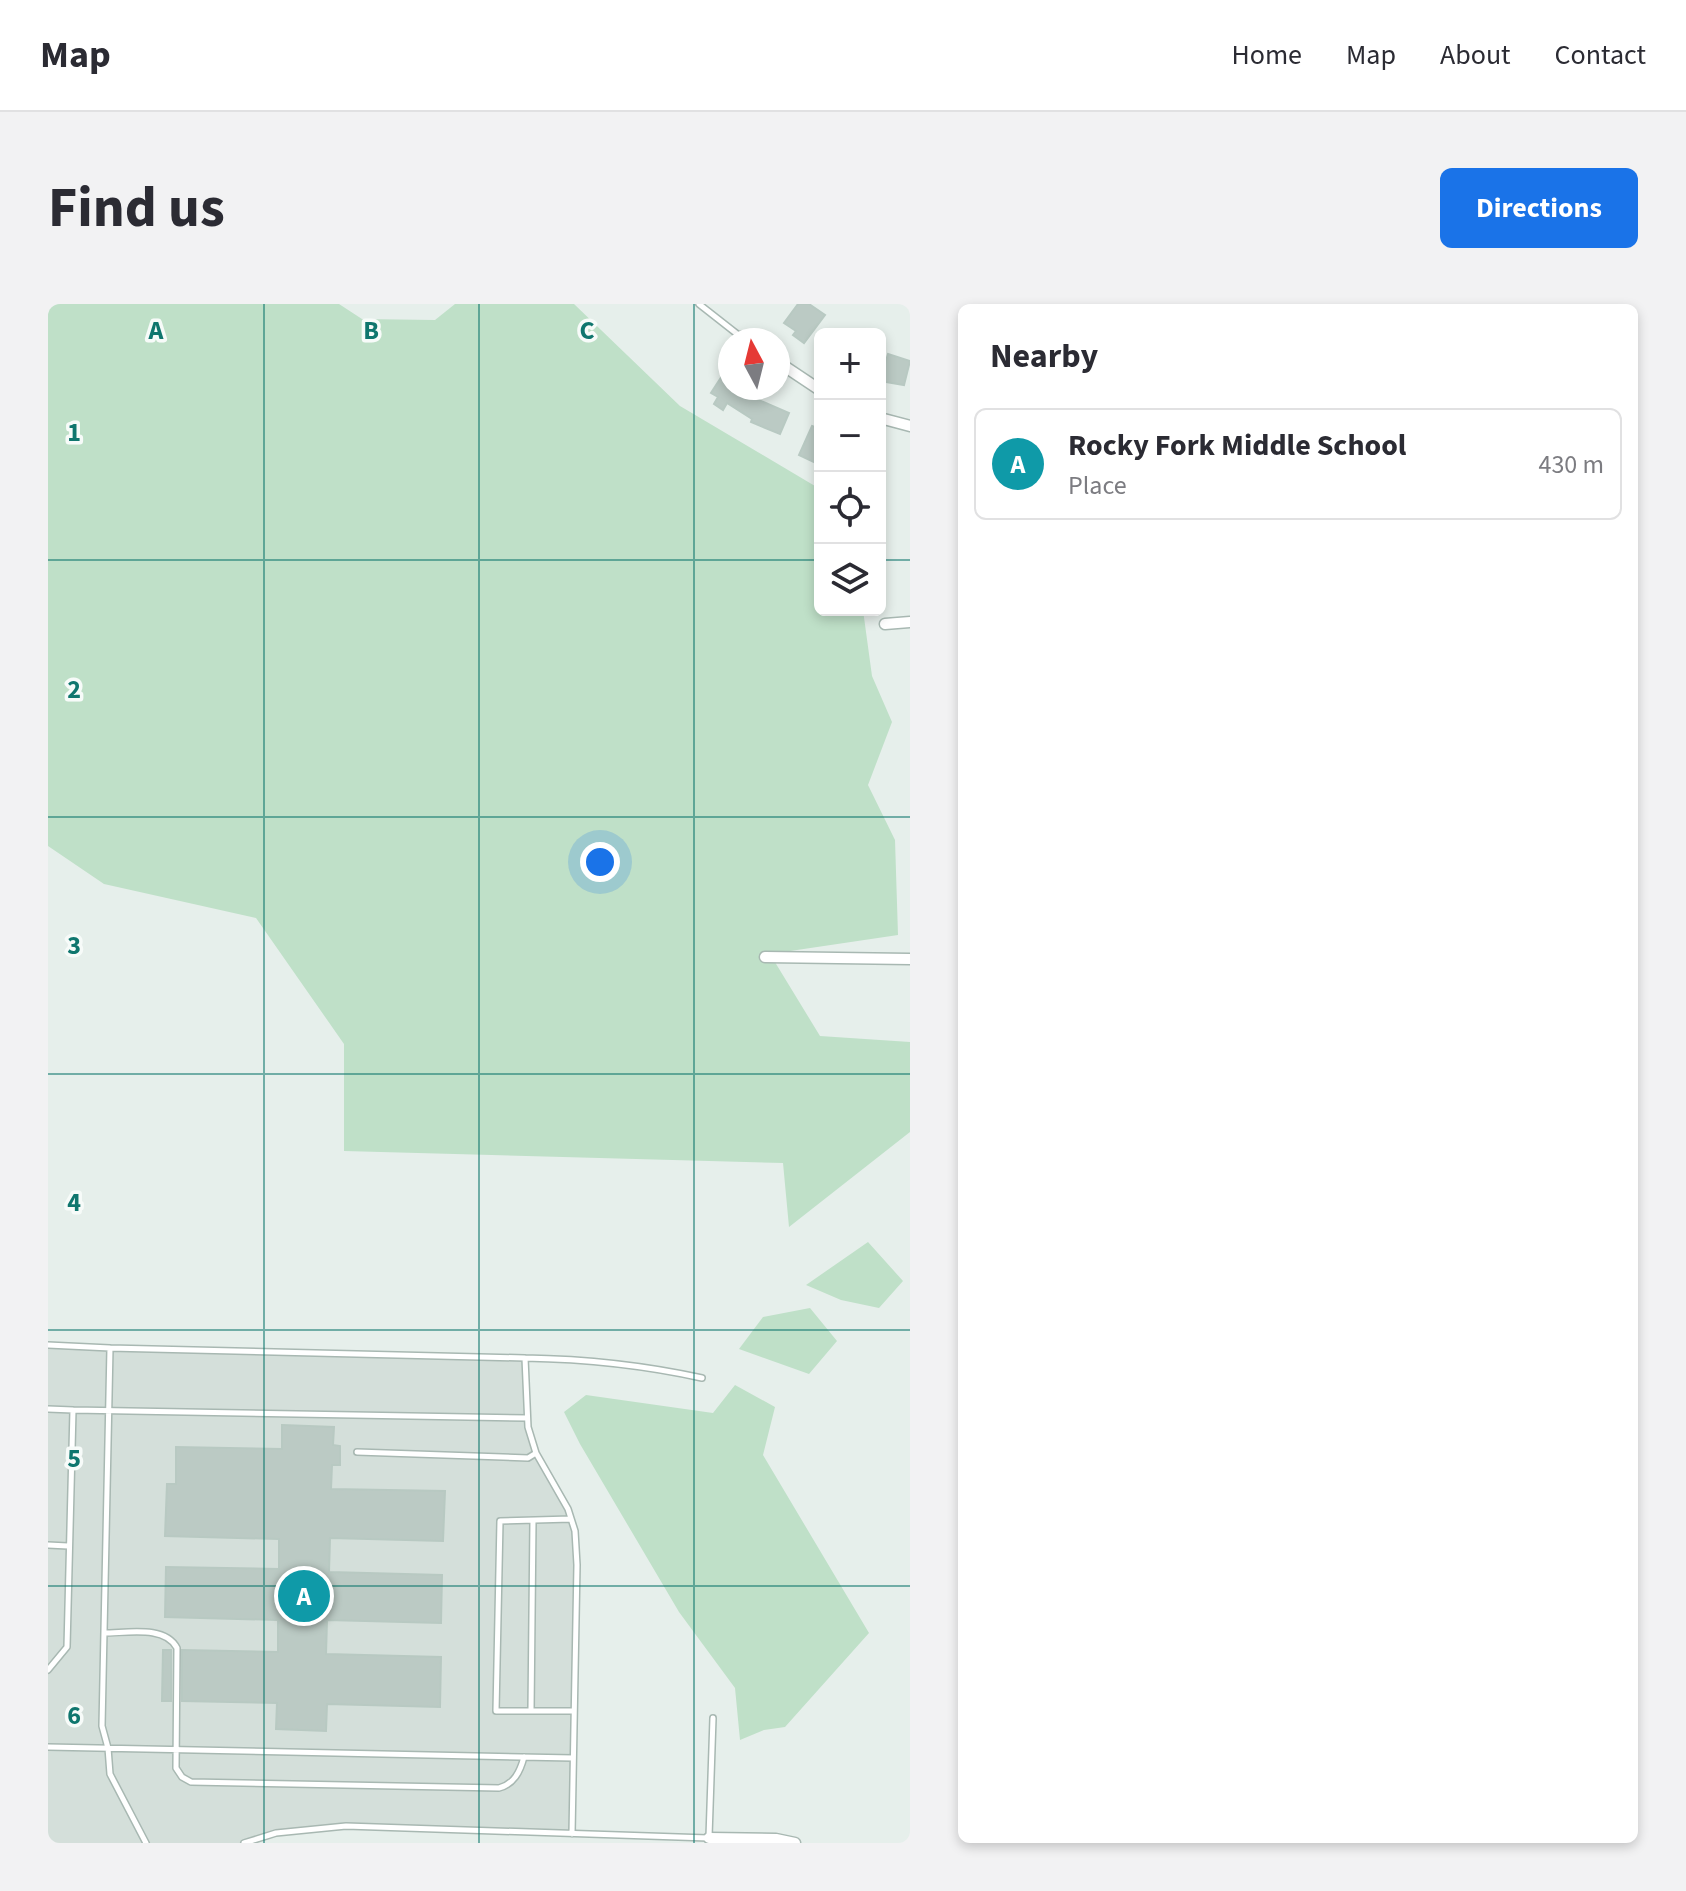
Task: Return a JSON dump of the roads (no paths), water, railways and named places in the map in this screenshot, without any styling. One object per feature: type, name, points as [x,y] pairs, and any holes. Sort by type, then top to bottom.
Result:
[{"type":"street","points":[[790,370],[814,386]]},
{"type":"street","points":[[886,420],[910,426]]},
{"type":"street","points":[[885,624],[910,622]]},
{"type":"street","points":[[765,957],[910,959]]},
{"type":"street","points":[[709,1841],[776,1839],[795,1843]]},
{"type":"lane","points":[[699,304],[730,328]]},
{"type":"lane","points":[[48,1345],[591,1359],[702,1378]]},
{"type":"lane","points":[[110,1348],[102,1726],[110,1774],[146,1843]]},
{"type":"lane","points":[[525,1358],[527,1418],[536,1453],[560,1491],[575,1531],[572,1834]]},
{"type":"lane","points":[[48,1409],[527,1418]]},
{"type":"lane","points":[[48,1670],[67,1647],[73,1410]]},
{"type":"lane","points":[[357,1452],[528,1458],[536,1453]]},
{"type":"lane","points":[[571,1519],[500,1521],[496,1710],[574,1711]]},
{"type":"lane","points":[[531,1710],[533,1521]]},
{"type":"lane","points":[[48,1545],[68,1546]]},
{"type":"lane","points":[[104,1633],[160,1633],[173,1639],[177,1648],[176,1768],[182,1777],[191,1782],[499,1788],[509,1785],[521,1768],[524,1757]]},
{"type":"lane","points":[[244,1843],[276,1833],[346,1826],[709,1841],[713,1718]]},
{"type":"lane","points":[[48,1747],[573,1758]]},
{"type":"place","name":"Rocky Fork Middle School","points":[[304,1596]]}]
